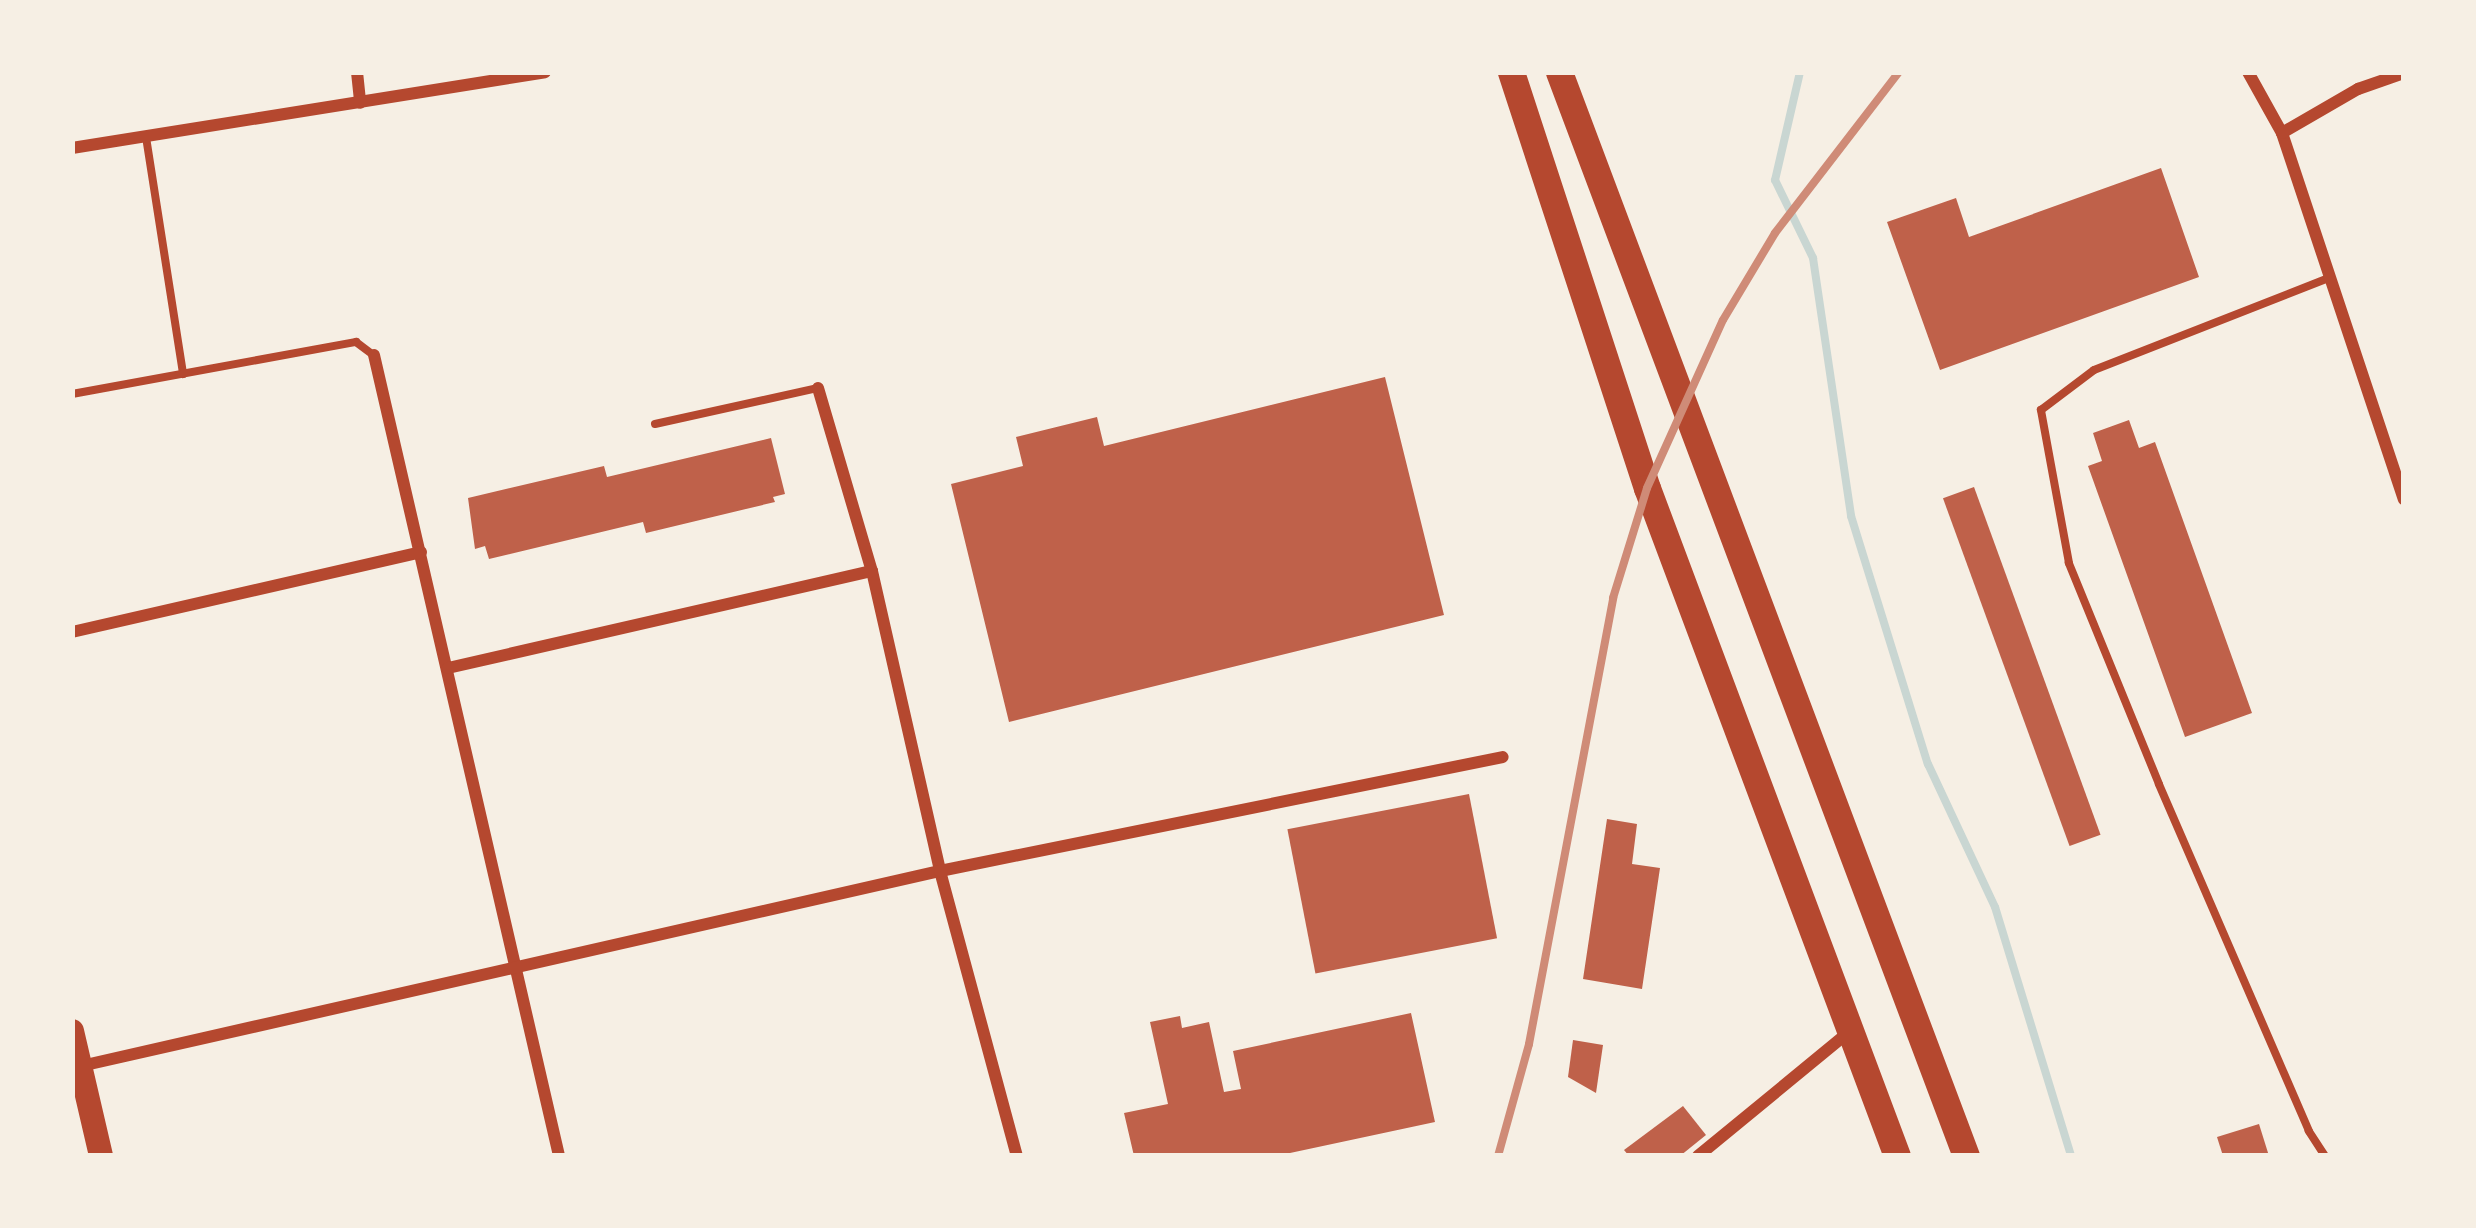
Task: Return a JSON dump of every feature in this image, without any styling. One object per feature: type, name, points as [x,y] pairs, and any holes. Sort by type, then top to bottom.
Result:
[{"type":"highway","points":[[1511,72],[1647,488],[1897,1156]]},
{"type":"highway","points":[[1559,72],[1966,1156]]},
{"type":"main road","points":[[72,1031],[101,1156]]},
{"type":"street","points":[[357,72],[360,103]]},
{"type":"street","points":[[72,148],[545,72]]},
{"type":"street","points":[[2248,72],[2282,133],[2404,499]]},
{"type":"street","points":[[2282,133],[2358,89],[2404,73]]},
{"type":"street","points":[[374,356],[560,1156]]},
{"type":"street","points":[[818,388],[872,571],[940,871],[1017,1156]]},
{"type":"street","points":[[72,632],[421,552]]},
{"type":"street","points":[[448,668],[872,571]]},
{"type":"street","points":[[81,1066],[940,871],[1503,757]]},
{"type":"street","points":[[1698,1156],[1850,1031]]},
{"type":"lane","points":[[146,137],[183,374]]},
{"type":"lane","points":[[2325,1156],[2308,1131],[2069,563],[2042,410],[2094,370],[2330,277]]},
{"type":"lane","points":[[72,394],[356,342],[374,356]]},
{"type":"lane","points":[[655,424],[818,388]]},
{"type":"building","points":[[2161,168],[2199,277],[1940,370],[1887,222],[1956,198],[1969,237]]},
{"type":"building","points":[[1385,377],[1444,615],[1009,722],[951,484],[1023,466],[1016,437],[1097,417],[1104,446]]},
{"type":"building","points":[[2129,420],[2139,448],[2155,442],[2252,713],[2185,737],[2088,466],[2102,461],[2093,433]]},
{"type":"building","points":[[771,438],[785,494],[773,497],[775,502],[646,533],[643,522],[489,559],[485,546],[475,549],[468,498],[604,466],[607,477]]},
{"type":"building","points":[[1974,487],[2101,835],[2070,846],[1943,498]]},
{"type":"building","points":[[1469,794],[1497,938],[1315,974],[1287,829]]},
{"type":"building","points":[[1607,819],[1637,824],[1632,864],[1660,868],[1642,989],[1583,979]]},
{"type":"building","points":[[1411,1013],[1435,1122],[1276,1156],[1134,1156],[1124,1113],[1168,1104],[1150,1022],[1180,1016],[1182,1028],[1209,1022],[1224,1092],[1241,1089],[1233,1051]]},
{"type":"building","points":[[1573,1040],[1603,1045],[1596,1093],[1568,1077]]},
{"type":"building","points":[[1683,1106],[1706,1135],[1680,1156],[1629,1156],[1624,1150]]},
{"type":"building","points":[[2259,1124],[2269,1156],[2223,1156],[2217,1137]]},
{"type":"waterway","points":[[1800,72],[1775,180],[1813,258],[1851,516],[1928,764],[1995,907],[2071,1156]]},
{"type":"railway","points":[[1498,1156],[1529,1044],[1613,598],[1647,488],[1723,320],[1775,233],[1899,72]]}]
